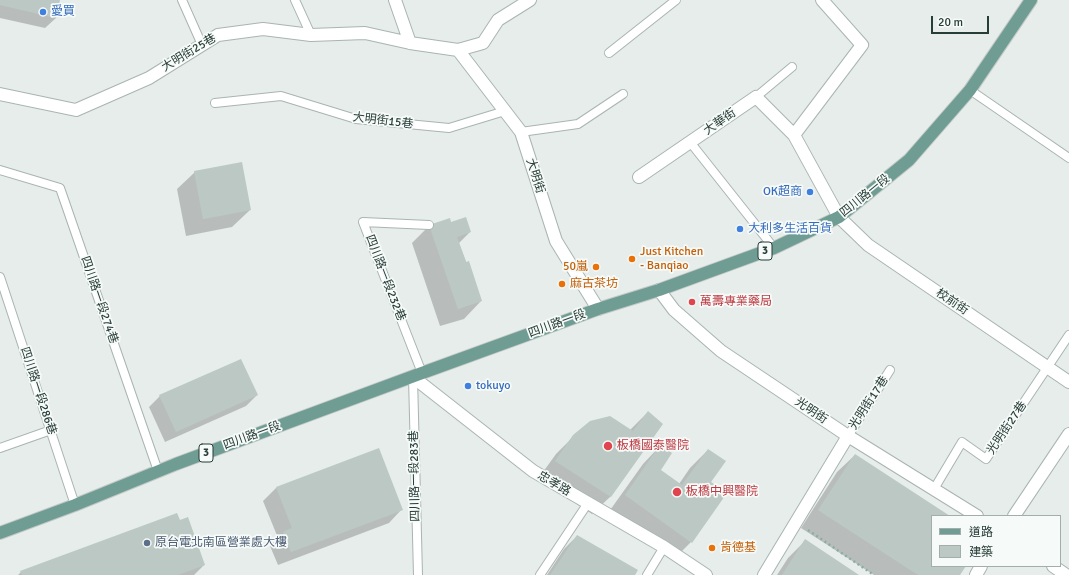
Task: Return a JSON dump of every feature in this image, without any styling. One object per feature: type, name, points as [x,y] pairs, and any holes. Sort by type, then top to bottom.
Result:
[{"type":"main road","name":"四川路一段","points":[[0,533],[75,505],[158,471],[418,375],[598,309],[659,290],[774,248],[839,217],[909,160],[970,90],[1031,0]]},
{"type":"street","points":[[395,0],[410,43]]},
{"type":"street","points":[[458,50],[483,43],[498,20],[530,0]]},
{"type":"street","points":[[794,134],[862,45],[822,0]]},
{"type":"street","name":"大明街25巷","points":[[0,94],[76,110],[149,78],[218,34],[262,29],[311,35],[365,33],[410,43],[458,50]]},
{"type":"street","name":"大明街","points":[[458,50],[521,132],[556,241],[598,309]]},
{"type":"street","points":[[756,97],[794,134],[839,217]]},
{"type":"street","name":"大華街","points":[[639,177],[756,97]]},
{"type":"street","name":"校前街","points":[[839,217],[868,245],[1069,382]]},
{"type":"street","name":"光明街","points":[[659,290],[674,310],[721,350],[848,436],[975,515]]},
{"type":"street","name":"忠孝路","points":[[418,375],[533,471],[664,547],[706,575]]},
{"type":"street","points":[[1015,515],[1069,434]]},
{"type":"street","points":[[764,575],[848,436]]},
{"type":"street","points":[[1054,567],[1066,575]]},
{"type":"lane","points":[[182,0],[202,45]]},
{"type":"lane","points":[[295,0],[311,35]]},
{"type":"lane","points":[[609,53],[676,0]]},
{"type":"lane","points":[[756,97],[792,67]]},
{"type":"lane","points":[[970,90],[1069,158]]},
{"type":"lane","points":[[521,132],[578,124],[623,94]]},
{"type":"lane","name":"大明街15巷","points":[[215,103],[281,96],[356,119],[449,128],[505,111]]},
{"type":"lane","points":[[690,142],[774,248]]},
{"type":"lane","name":"四川路一段274巷","points":[[0,170],[60,188],[158,471]]},
{"type":"lane","name":"四川路一段232巷","points":[[418,375],[363,222],[429,225]]},
{"type":"lane","name":"四川路一段286巷","points":[[0,277],[75,505]]},
{"type":"lane","points":[[1047,367],[1069,336]]},
{"type":"lane","name":"光明街27巷","points":[[934,489],[962,442],[986,459],[1047,367]]},
{"type":"lane","name":"光明街17巷","points":[[848,436],[890,370]]},
{"type":"lane","name":"四川路一段283巷","points":[[418,375],[418,575]]},
{"type":"lane","points":[[0,448],[51,430]]},
{"type":"lane","points":[[540,575],[588,503]]},
{"type":"lane","points":[[647,575],[664,547]]},
{"type":"path","points":[[796,522],[874,575]]},
{"type":"building","name":"愛買","points":[[0,0],[60,0],[56,18],[0,5]]},
{"type":"building","points":[[242,162],[251,210],[203,219],[194,171]]},
{"type":"building","points":[[466,217],[471,232],[457,237],[466,262],[469,261],[482,301],[458,309],[429,225],[450,218],[451,222]]},
{"type":"building","points":[[241,359],[258,395],[176,432],[159,395]]},
{"type":"building","name":"板橋國泰醫院","points":[[648,411],[663,424],[611,497],[555,461],[573,435],[590,421],[610,416],[633,431]]},
{"type":"building","name":"板橋中興醫院","points":[[660,445],[672,453],[661,470],[682,485],[708,449],[726,461],[711,482],[727,493],[692,543],[625,495]]},
{"type":"building","points":[[379,448],[403,510],[291,552],[283,532],[292,528],[276,487]]},
{"type":"building","points":[[855,454],[948,515],[931,515],[931,567],[965,567],[960,575],[918,575],[818,510]]},
{"type":"building","name":"原台電北南區營業處大樓","points":[[177,513],[180,520],[188,517],[205,565],[178,575],[22,575],[20,571]]},
{"type":"building","points":[[577,535],[638,570],[635,575],[550,575]]},
{"type":"building","points":[[805,539],[859,575],[782,575]]},
{"type":"place","name":"愛買","points":[[43,12]]},
{"type":"place","name":"OK超商","points":[[810,192]]},
{"type":"place","name":"大利多生活百貨","points":[[740,229]]},
{"type":"place","name":"Just Kitchen - Banqiao","points":[[632,259]]},
{"type":"place","name":"50嵐","points":[[596,267]]},
{"type":"place","name":"麻古茶坊","points":[[562,284]]},
{"type":"place","name":"萬壽專業藥局","points":[[692,302]]},
{"type":"place","name":"tokuyo","points":[[468,386]]},
{"type":"place","name":"板橋國泰醫院","points":[[608,446]]},
{"type":"place","name":"板橋中興醫院","points":[[677,492]]},
{"type":"place","name":"原台電北南區營業處大樓","points":[[147,543]]},
{"type":"place","name":"肯德基","points":[[712,548]]}]
